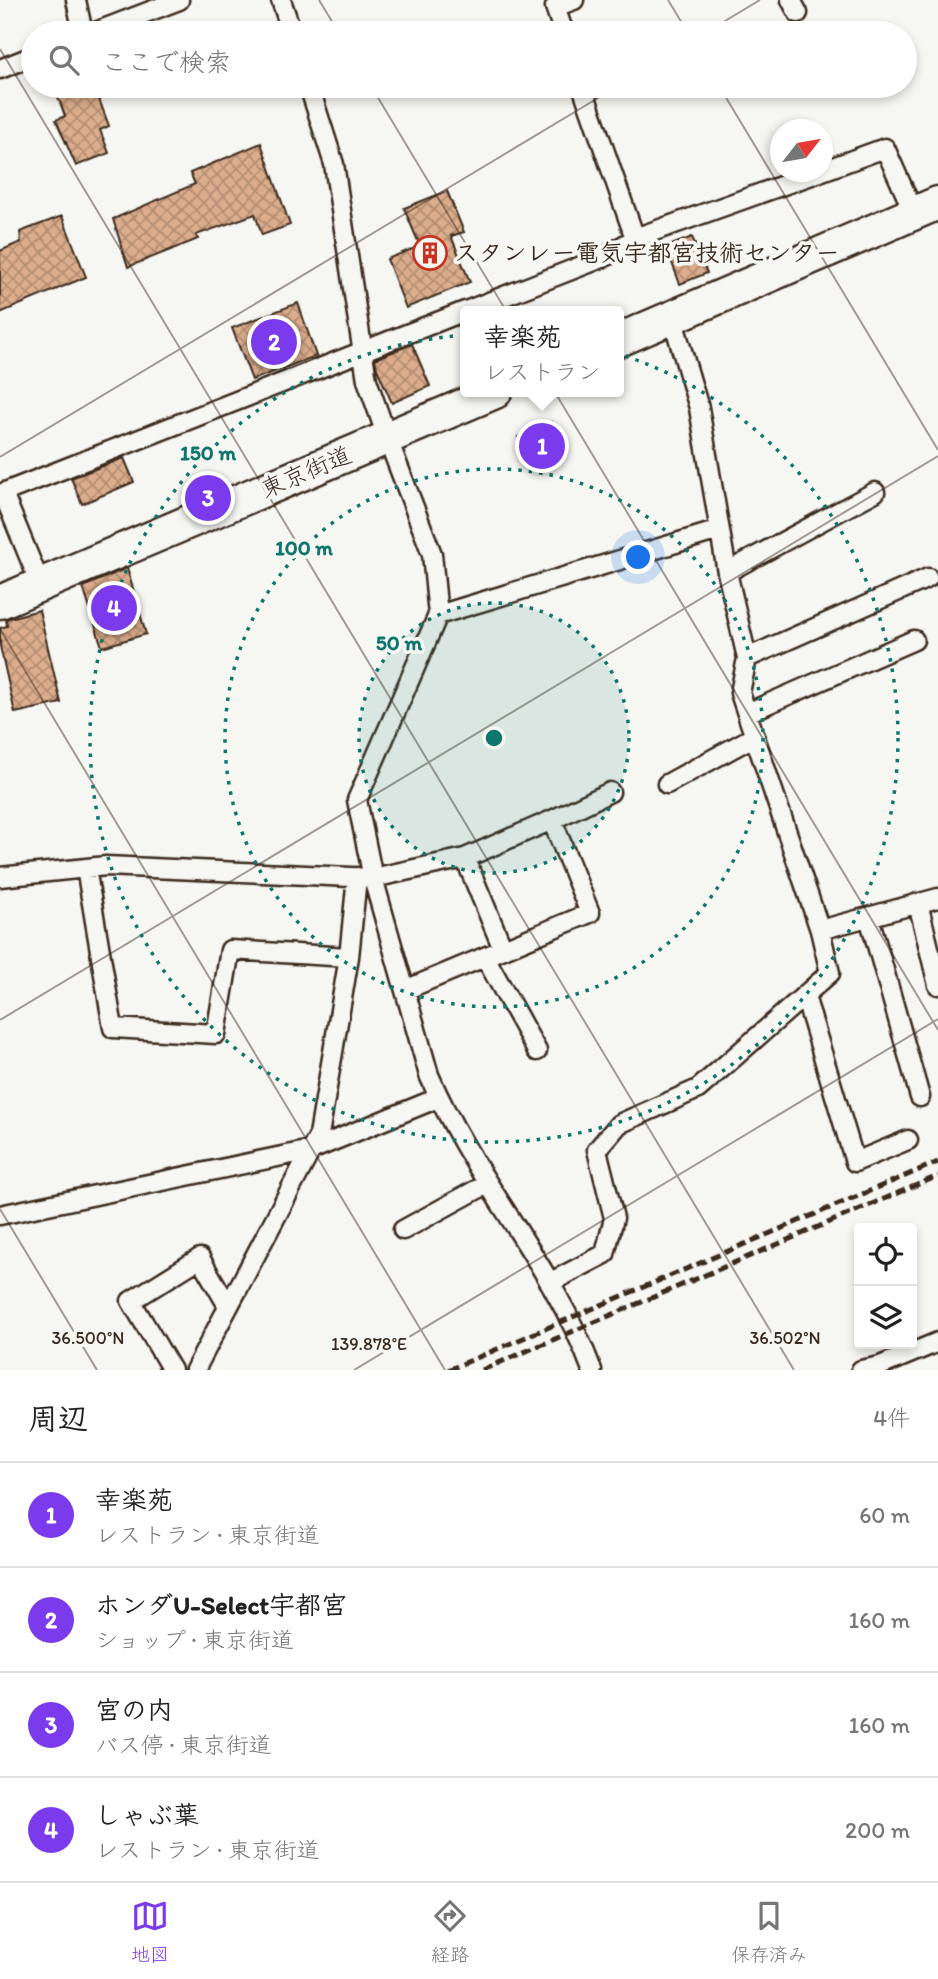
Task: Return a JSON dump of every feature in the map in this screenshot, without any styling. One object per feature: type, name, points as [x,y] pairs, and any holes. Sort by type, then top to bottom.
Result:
[{"type":"highway","points":[[624,338],[926,209]]},
{"type":"highway","name":"東京街道","points":[[0,602],[483,397]]},
{"type":"street","points":[[76,0],[80,21]]},
{"type":"street","points":[[124,21],[179,0]]},
{"type":"street","points":[[281,0],[288,21]]},
{"type":"street","points":[[560,21],[555,7],[574,0]]},
{"type":"street","points":[[0,69],[21,61]]},
{"type":"street","points":[[313,98],[334,164],[368,380],[432,554],[438,615],[357,800],[365,877],[405,990],[438,1098],[487,1184],[551,1282],[592,1370]]},
{"type":"street","points":[[586,98],[635,238]]},
{"type":"street","points":[[833,167],[885,148],[926,209]]},
{"type":"street","points":[[478,306],[607,256],[635,238],[790,182]]},
{"type":"street","points":[[40,586],[1,493],[460,313]]},
{"type":"street","points":[[551,1282],[605,1254],[614,1218],[597,1150],[619,1124],[698,1089],[830,973],[820,930],[740,692],[747,658],[727,572],[699,408],[673,317]]},
{"type":"street","points":[[727,572],[875,492]]},
{"type":"street","points":[[438,615],[719,530]]},
{"type":"street","points":[[747,658],[928,578]]},
{"type":"street","points":[[747,713],[914,640]]},
{"type":"street","points":[[667,784],[755,737]]},
{"type":"street","points":[[0,877],[106,866],[365,877],[465,858],[610,792]]},
{"type":"street","points":[[405,990],[590,913],[552,820]]},
{"type":"street","points":[[465,858],[503,949]]},
{"type":"street","points":[[86,868],[113,1028],[216,1034],[230,950],[349,957]]},
{"type":"street","points":[[195,1370],[319,1135],[365,877]]},
{"type":"street","points":[[820,930],[938,898]]},
{"type":"street","points":[[918,903],[938,985]]},
{"type":"street","points":[[869,917],[920,1097]]},
{"type":"street","points":[[485,957],[537,1051]]},
{"type":"street","points":[[805,996],[855,1162],[908,1140]]},
{"type":"street","points":[[0,1215],[311,1150],[438,1098]]},
{"type":"street","points":[[403,1230],[487,1184]]},
{"type":"street","points":[[172,1370],[131,1301],[200,1258],[228,1306]]},
{"type":"street","points":[[861,1370],[880,1366],[938,1342]]},
{"type":"building","points":[[58,98],[98,98],[109,126],[100,130],[109,153],[76,166],[56,120],[65,116]]},
{"type":"building","points":[[261,143],[290,225],[262,235],[255,214],[196,235],[198,239],[128,267],[113,219],[195,184],[190,173]]},
{"type":"building","name":"スタンレー電気宇都宮技術センター","points":[[447,191],[464,232],[451,236],[470,282],[406,308],[387,259],[420,246],[404,208]]},
{"type":"building","points":[[62,216],[86,277],[0,313],[0,251],[21,242],[20,232]]},
{"type":"building","points":[[692,237],[707,273],[680,284],[666,247]]},
{"type":"building","points":[[298,303],[316,356],[252,380],[232,328]]},
{"type":"building","points":[[412,344],[430,386],[392,403],[375,359]]},
{"type":"building","points":[[551,422],[566,454],[532,469],[518,437]]},
{"type":"building","points":[[124,458],[134,482],[82,504],[71,478]]},
{"type":"building","points":[[127,568],[146,634],[102,647],[83,587]]},
{"type":"building","points":[[39,610],[61,703],[15,713],[0,646],[0,628],[7,626],[6,619]]},
{"type":"railway","points":[[448,1370],[938,1162]]},
{"type":"railway","points":[[482,1370],[938,1176]]},
{"type":"place","name":"スタンレー電気宇都宮技術センター","points":[[430,253]]},
{"type":"place","name":"ホンダU-Select宇都宮","points":[[274,342]]},
{"type":"place","name":"幸楽苑","points":[[542,446]]},
{"type":"place","name":"宮の内","points":[[208,498]]},
{"type":"place","name":"しゃぶ葉","points":[[114,608]]}]
